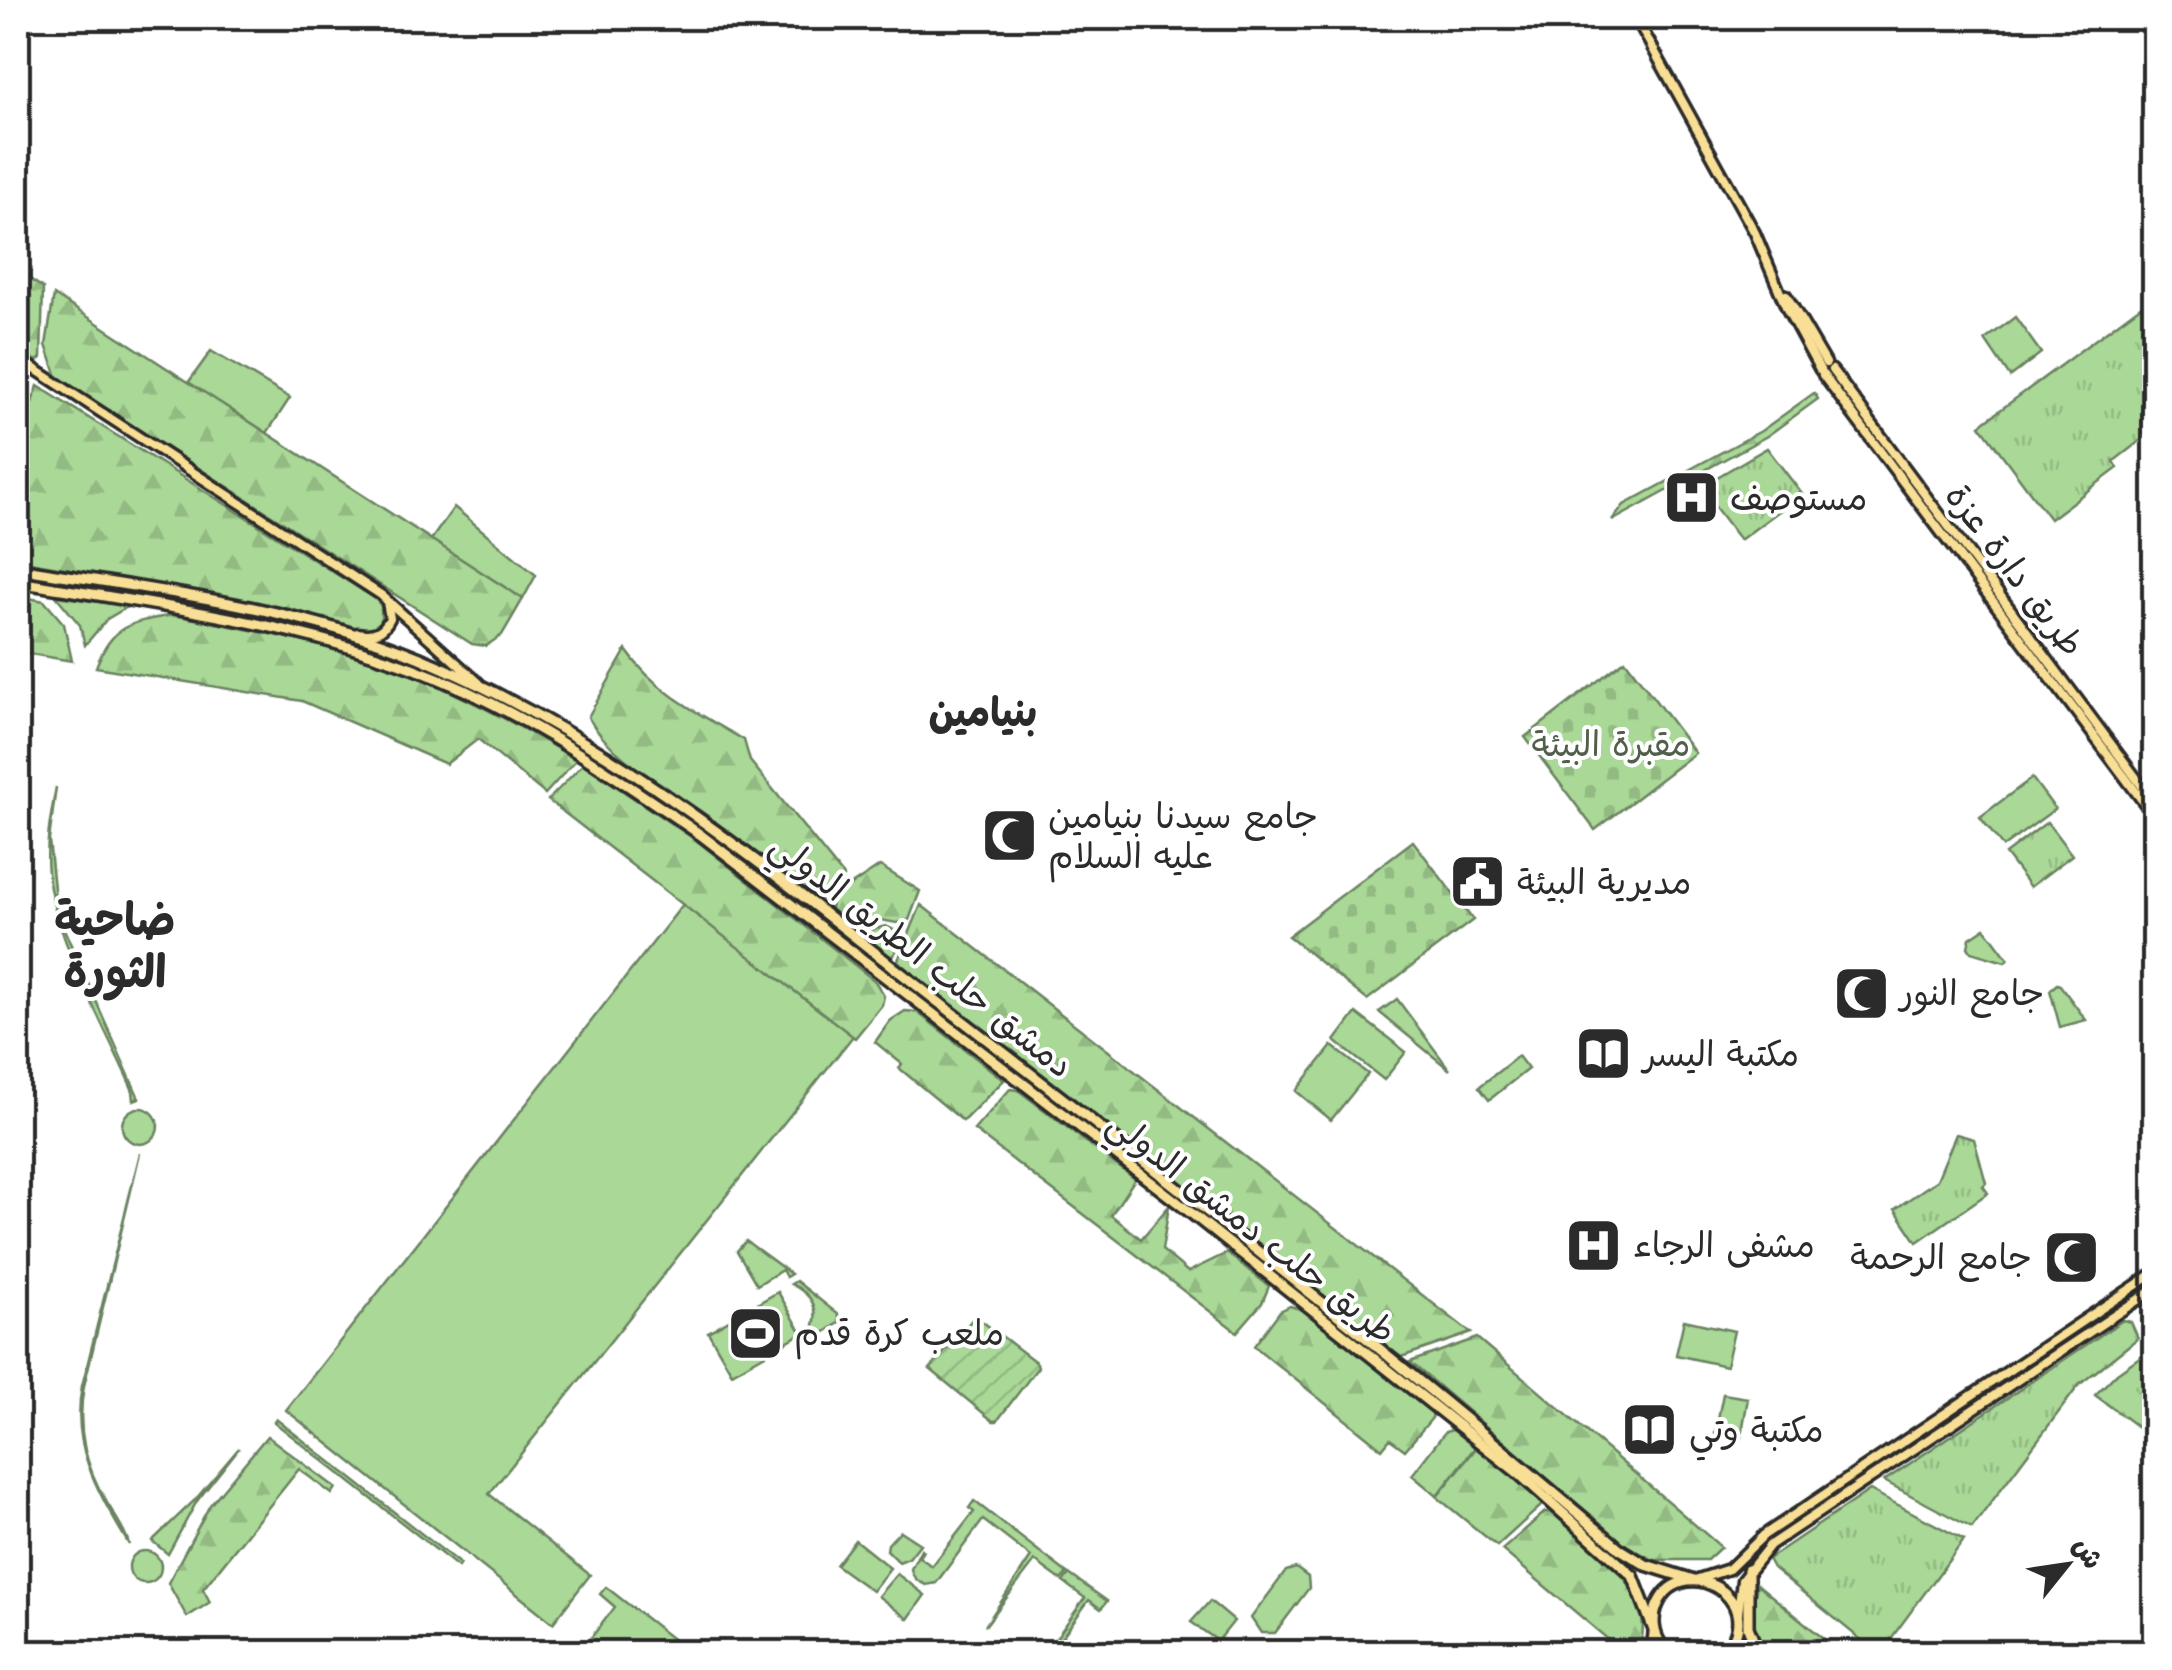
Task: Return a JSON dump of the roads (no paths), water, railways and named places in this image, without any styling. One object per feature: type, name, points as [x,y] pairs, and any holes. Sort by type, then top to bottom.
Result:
[{"type":"highway","name":"دمشق حلب الطريق الدولي","points":[[18,568],[233,605],[330,628],[416,656],[484,687],[594,746],[709,825],[1144,1160],[1460,1414],[1620,1549],[1646,1565],[1718,1586],[1734,1604],[1737,1616]]},
{"type":"highway","name":"طريق حلب دمشق الدولي","points":[[18,582],[174,606],[326,640],[414,669],[524,720],[586,756],[702,835],[1448,1416],[1634,1576],[1654,1630],[1667,1652]]},
{"type":"highway","points":[[1748,1570],[1748,1627],[1754,1652]]},
{"type":"highway","points":[[1654,1630],[1654,1616],[1668,1590],[1694,1580]]},
{"type":"highway","points":[[1737,1616],[1754,1652]]},
{"type":"highway","points":[[1724,1652],[1734,1640],[1737,1616]]},
{"type":"main road","points":[[1636,18],[1755,233],[1786,309],[2154,816]]},
{"type":"main road","points":[[18,358],[381,595],[484,687]]},
{"type":"main road","name":"طريق دارة عزة","points":[[1826,369],[2154,802]]},
{"type":"main road","points":[[330,628],[367,634],[380,632],[391,611],[381,595]]},
{"type":"main road","points":[[1694,1580],[1729,1569],[1764,1536],[2154,1272]]},
{"type":"main road","points":[[1737,1616],[1742,1580],[1762,1551],[2154,1289]]},
{"type":"main road","points":[[2006,1374],[2013,1385]]},
{"type":"main road","points":[[1809,1505],[1814,1515]]},
{"type":"main road","points":[[1729,1569],[1730,1579],[1742,1580]]},
{"type":"main road","points":[[1651,1652],[1654,1630]]},
{"type":"place","name":"مستوصف","points":[[1691,498]]},
{"type":"place","name":"جامع سيدنا بنيامين عليه السلام","points":[[1009,836]]},
{"type":"place","name":"مديرية البيئة","points":[[1478,882]]},
{"type":"place","name":"جامع النور","points":[[1861,993]]},
{"type":"place","name":"مكتبة اليسر","points":[[1604,1054]]},
{"type":"place","name":"مشفى الرجاء","points":[[1594,1245]]},
{"type":"place","name":"جامع الرحمة","points":[[2071,1257]]},
{"type":"place","name":"ملعب كرة قدم","points":[[755,1333]]},
{"type":"place","name":"مكتبة وتي","points":[[1650,1430]]},
{"type":"district","name":"بنيامين","points":[[983,712]]},
{"type":"district","name":"ضاحية الثورة","points":[[115,945]]},
{"type":"park label","name":"مقبرة البيئة","points":[[1611,744]]}]
